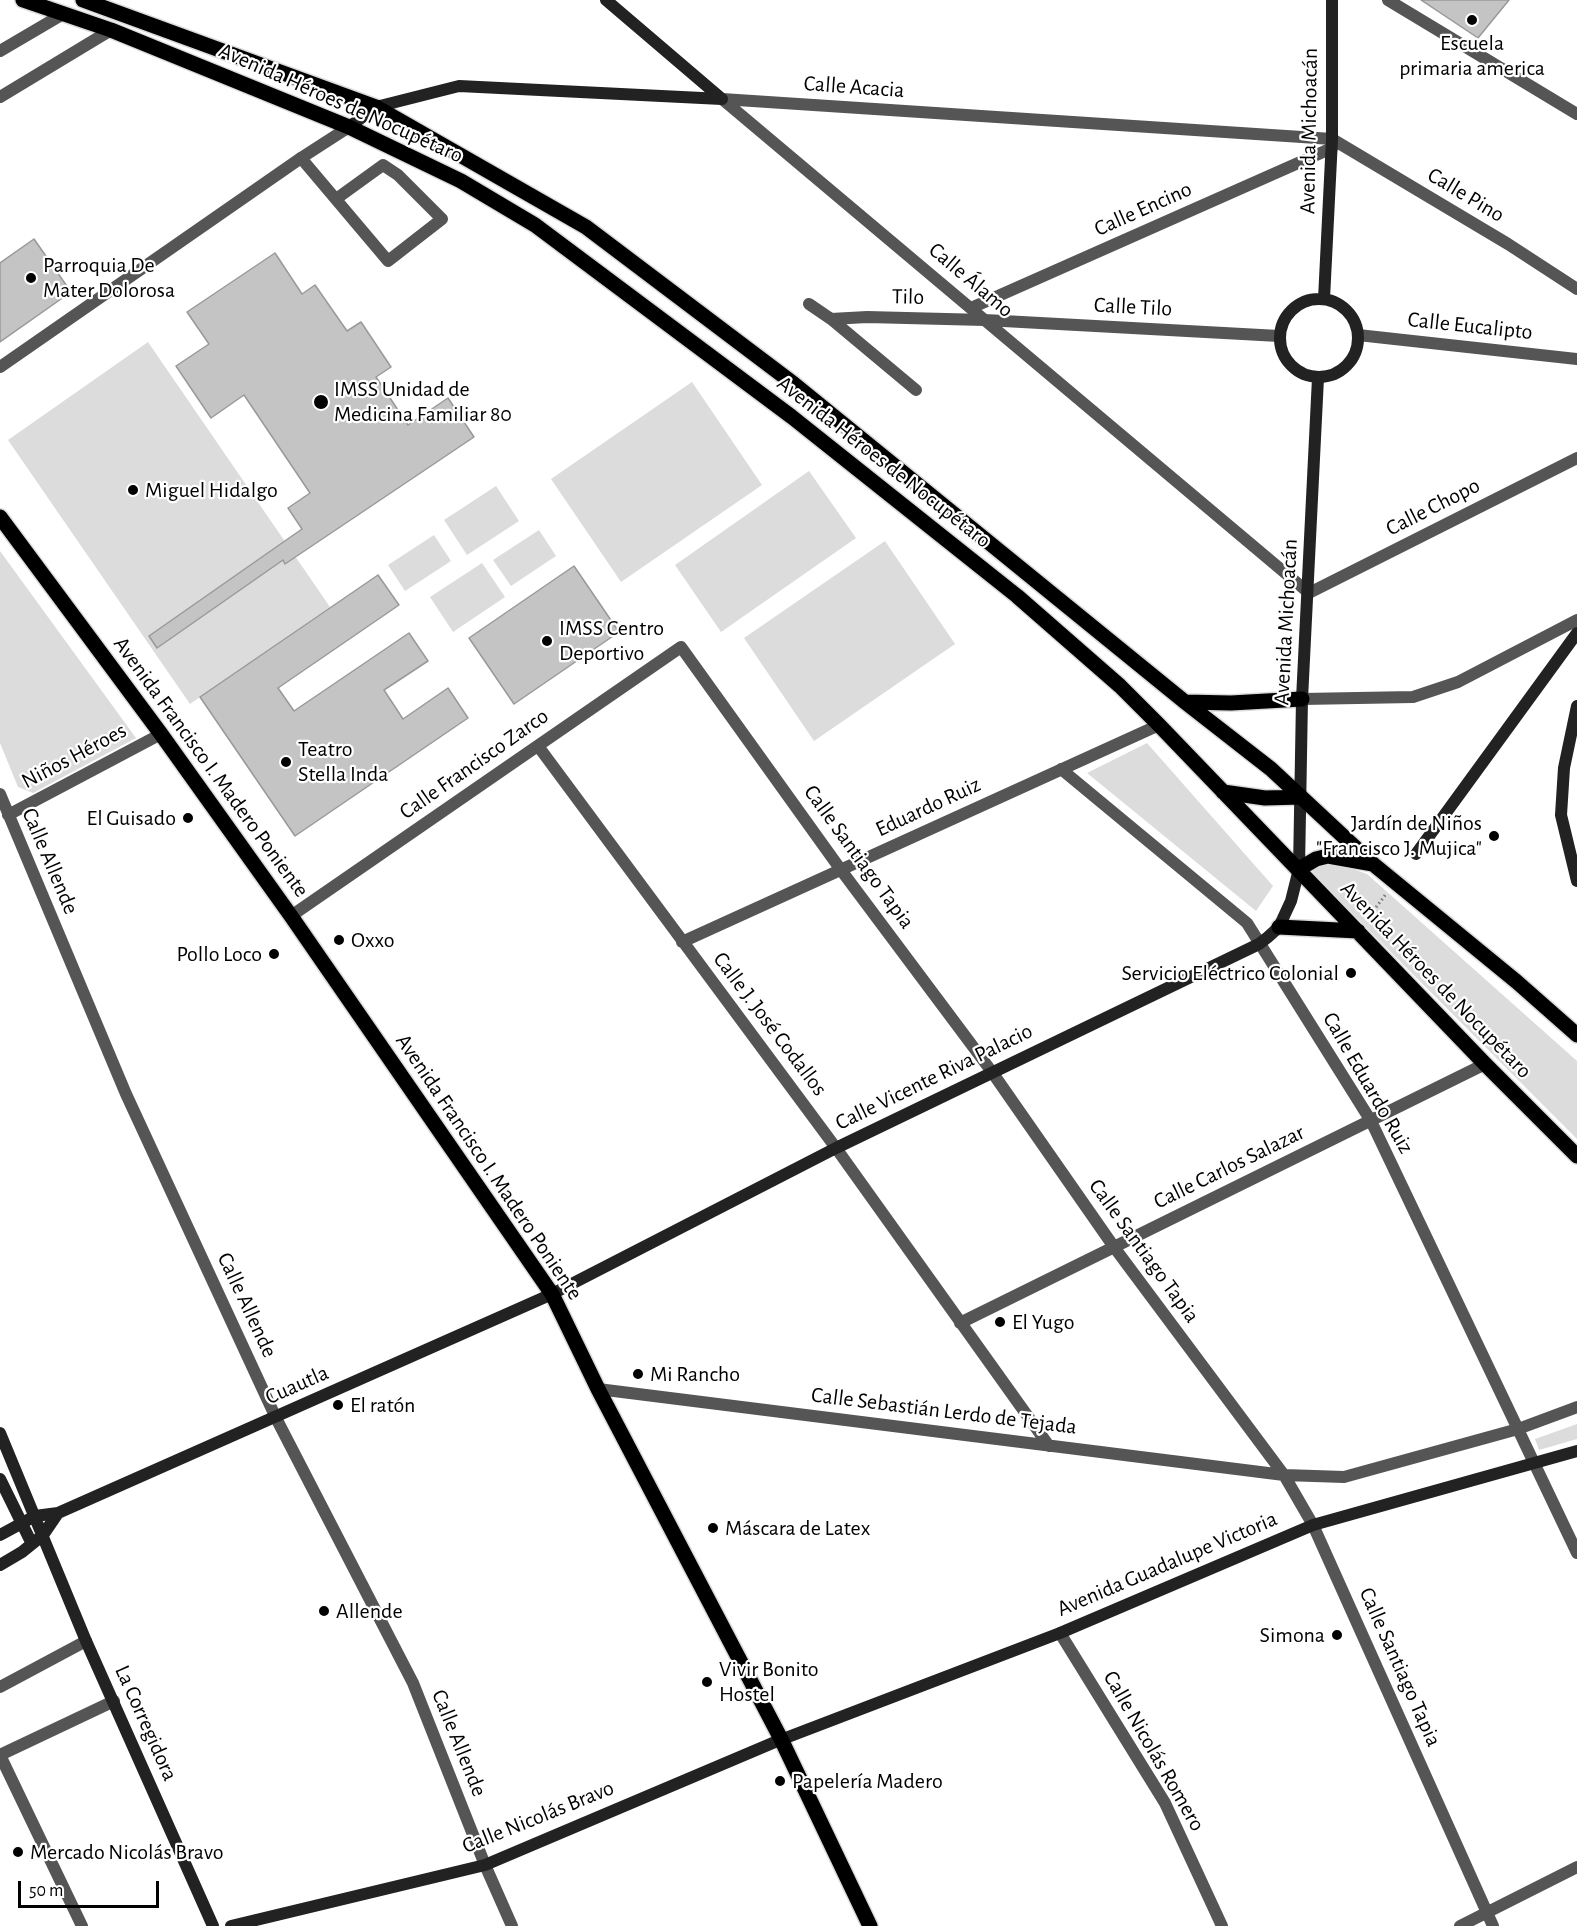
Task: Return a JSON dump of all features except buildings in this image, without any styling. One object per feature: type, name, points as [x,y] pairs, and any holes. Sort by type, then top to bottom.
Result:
[{"type":"main road","name":"Avenida Héroes de Nocupétaro","points":[[23,0],[111,30],[349,127],[461,181],[535,225],[792,417],[999,581],[1111,679],[1160,725],[1485,1064],[1577,1156]]},
{"type":"main road","name":"Avenida Héroes de Nocupétaro","points":[[83,0],[376,108],[586,227],[794,384],[1185,702],[1271,769],[1373,864],[1517,982],[1577,1035]]},
{"type":"main road","name":"Avenida Francisco I. Madero Poniente","points":[[1,518],[161,734],[291,916],[552,1294],[598,1389],[781,1739],[870,1926]]},
{"type":"main road","points":[[1185,702],[1231,703],[1302,699]]},
{"type":"main road","points":[[1223,792],[1265,798],[1301,797]]},
{"type":"main road","points":[[1299,869],[1316,859],[1328,856],[1373,864]]},
{"type":"main road","points":[[1280,927],[1358,931]]},
{"type":"street","name":"Calle Álamo","points":[[606,0],[1308,593]]},
{"type":"street","name":"Avenida Michoacán","points":[[1324,299],[1332,143],[1332,0]]},
{"type":"street","points":[[1388,0],[1577,114]]},
{"type":"street","points":[[0,51],[63,14]]},
{"type":"street","points":[[0,97],[111,30]]},
{"type":"street","name":"Calle Acacia","points":[[376,108],[459,86],[723,99],[1332,143]]},
{"type":"street","points":[[0,367],[376,108]]},
{"type":"street","name":"Calle Pino","points":[[1332,143],[1508,244],[1577,290]]},
{"type":"street","name":"Calle Encino","points":[[971,308],[1332,143]]},
{"type":"street","points":[[301,158],[388,261],[442,219],[398,175],[383,165],[336,199]]},
{"type":"street","points":[[1324,299],[1336,303],[1347,311],[1355,322],[1358,335],[1357,349],[1351,361],[1337,373],[1318,378],[1306,376],[1286,360],[1279,336],[1288,313],[1298,305],[1310,300],[1324,299]]},
{"type":"street","points":[[809,304],[831,319],[916,390]]},
{"type":"street","name":"Tilo","points":[[831,319],[867,317],[985,320]]},
{"type":"street","name":"Calle Tilo","points":[[985,320],[1279,336]]},
{"type":"street","name":"Calle Eucalipto","points":[[1358,335],[1577,359]]},
{"type":"street","name":"Avenida Michoacán","points":[[1299,869],[1302,699],[1318,378]]},
{"type":"street","name":"Calle Chopo","points":[[1308,593],[1577,458]]},
{"type":"street","points":[[1302,699],[1413,697],[1458,682],[1577,620]]},
{"type":"street","points":[[1416,854],[1577,633]]},
{"type":"street","name":"Calle Francisco Zarco","points":[[291,916],[681,647]]},
{"type":"street","name":"Calle Santiago Tapia","points":[[681,647],[841,870],[992,1072],[1114,1247],[1284,1475],[1313,1525],[1493,1926]]},
{"type":"street","points":[[1577,706],[1564,768],[1561,815],[1577,881]]},
{"type":"street","name":"Eduardo Ruiz","points":[[682,942],[1160,725]]},
{"type":"street","name":"Niños Héroes","points":[[8,815],[161,734]]},
{"type":"street","name":"Calle J. José Codallos","points":[[538,746],[836,1148],[1049,1446]]},
{"type":"street","name":"Calle Eduardo Ruiz","points":[[1061,769],[1247,923],[1371,1121],[1577,1553]]},
{"type":"street","name":"Calle Allende","points":[[0,794],[126,1094],[276,1418],[413,1683],[485,1865],[512,1926]]},
{"type":"street","name":"Calle Vicente Riva Palacio","points":[[552,1294],[836,1148],[1259,944],[1280,927],[1291,901],[1299,869]]},
{"type":"street","name":"Calle Carlos Salazar","points":[[960,1323],[1485,1064]]},
{"type":"street","name":"Cuautla","points":[[0,1535],[35,1516],[58,1513],[552,1294]]},
{"type":"street","name":"Calle Sebastián Lerdo de Tejada","points":[[598,1389],[1284,1475]]},
{"type":"street","name":"Avenida Guadalupe Victoria","points":[[1284,1475],[1344,1477],[1518,1429],[1577,1407]]},
{"type":"street","name":"La Corregidora","points":[[0,1433],[86,1641],[213,1926]]},
{"type":"street","name":"Avenida Guadalupe Victoria","points":[[781,1739],[1059,1633],[1313,1525],[1534,1465],[1577,1451]]},
{"type":"street","points":[[0,1479],[32,1544]]},
{"type":"street","points":[[0,1564],[43,1535],[58,1513]]},
{"type":"street","name":"Calle Nicolás Romero","points":[[1059,1633],[1165,1803],[1222,1926]]},
{"type":"street","points":[[0,1687],[86,1641]]},
{"type":"street","points":[[82,1926],[0,1755],[114,1701]]},
{"type":"street","name":"Calle Nicolás Bravo","points":[[231,1926],[485,1865],[781,1739]]},
{"type":"street","points":[[1460,1926],[1577,1867]]},
{"type":"shaded area","points":[[148,342],[330,607],[190,704],[8,440]]},
{"type":"shaded area","points":[[692,382],[762,485],[621,582],[551,479]]},
{"type":"shaded area","points":[[809,471],[856,538],[721,632],[675,565]]},
{"type":"shaded area","points":[[496,486],[519,521],[467,555],[444,520]]},
{"type":"shaded area","points":[[539,530],[556,556],[511,586],[493,560]]},
{"type":"shaded area","points":[[434,535],[451,561],[405,591],[388,565]]},
{"type":"shaded area","points":[[885,541],[955,644],[814,741],[744,638]]},
{"type":"shaded area","points":[[0,551],[136,738],[33,793],[18,787],[0,743]]},
{"type":"shaded area","points":[[482,563],[505,597],[453,632],[430,597]]},
{"type":"shaded area","points":[[1147,743],[1273,886],[1256,911],[1087,773]]},
{"type":"shaded area","points":[[1333,862],[1367,874],[1577,1061],[1577,1139],[1312,873],[1316,865]]},
{"type":"shaded area","points":[[1577,1424],[1577,1439],[1539,1450],[1535,1439]]},
{"type":"place","name":"Escuela primaria america","points":[[1472,20]]},
{"type":"place","name":"Parroquia De Mater Dolorosa","points":[[31,278]]},
{"type":"place","name":"IMSS Unidad de Medicina Familiar 80","points":[[321,402]]},
{"type":"place","name":"Miguel Hidalgo","points":[[133,490]]},
{"type":"place","name":"IMSS Centro Deportivo","points":[[547,641]]},
{"type":"place","name":"Teatro Stella Inda","points":[[286,762]]},
{"type":"place","name":"El Guisado","points":[[188,818]]},
{"type":"place","name":"Jardín de Niños \"Francisco J. Mujica\"","points":[[1494,836]]},
{"type":"place","name":"Oxxo","points":[[339,940]]},
{"type":"place","name":"Pollo Loco","points":[[274,954]]},
{"type":"place","name":"Servicio Eléctrico Colonial","points":[[1351,973]]},
{"type":"place","name":"El Yugo","points":[[1000,1322]]},
{"type":"place","name":"Mi Rancho","points":[[638,1374]]},
{"type":"place","name":"El ratón","points":[[338,1405]]},
{"type":"place","name":"Máscara de Latex","points":[[713,1528]]},
{"type":"place","name":"Allende","points":[[324,1611]]},
{"type":"place","name":"Simona","points":[[1337,1635]]},
{"type":"place","name":"Vivir Bonito Hostel","points":[[707,1682]]},
{"type":"place","name":"Papelería Madero","points":[[780,1781]]},
{"type":"place","name":"Mercado Nicolás Bravo","points":[[18,1852]]}]
